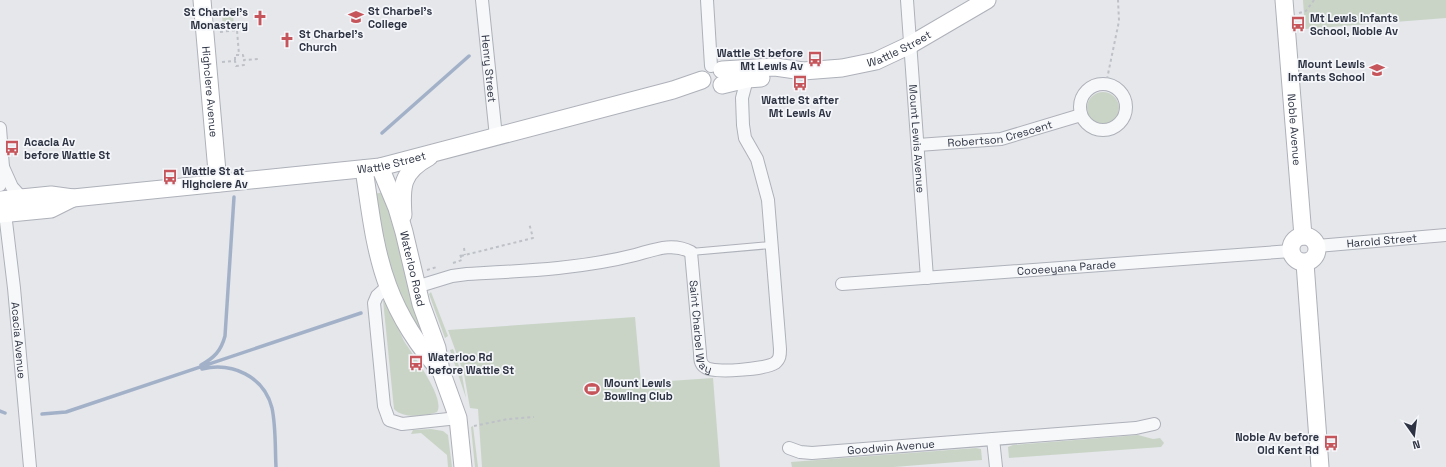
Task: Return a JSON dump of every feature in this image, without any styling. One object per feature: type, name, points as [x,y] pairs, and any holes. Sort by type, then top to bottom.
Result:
[{"type":"main road","name":"Highclere Avenue","points":[[202,0],[218,183]]},
{"type":"main road","name":"Wattle Street","points":[[1,207],[22,198],[51,195],[73,198],[372,168],[673,90],[702,80],[703,73],[747,79],[782,77],[803,71],[842,68],[876,61],[910,45],[987,0]]},
{"type":"main road","name":"Noble Avenue","points":[[1284,0],[1303,236]]},
{"type":"main road","name":"Wattle Street","points":[[719,74],[775,67],[803,71]]},
{"type":"main road","points":[[404,232],[403,199],[405,177],[418,164],[442,151]]},
{"type":"main road","name":"Waterloo Road","points":[[372,168],[397,208],[416,287],[437,348],[441,371],[458,418],[463,467]]},
{"type":"main road","name":"Waterloo Road","points":[[372,168],[374,232],[388,286],[410,329],[428,357],[441,371]]},
{"type":"main road","name":"Wattle Street","points":[[1,207],[51,209],[73,198]]},
{"type":"main road","points":[[1303,236],[1314,240],[1317,246],[1315,257],[1305,263],[1297,261],[1290,251],[1295,239],[1303,236]]},
{"type":"main road","points":[[1305,263],[1320,467]]},
{"type":"street","name":"Henry Street","points":[[482,0],[496,137]]},
{"type":"street","points":[[707,0],[719,74]]},
{"type":"street","name":"Mount Lewis Avenue","points":[[907,0],[927,278]]},
{"type":"street","name":"Saint Charbel Way","points":[[691,252],[702,365],[708,369],[716,371],[754,368],[771,365],[776,362],[780,355],[768,200],[757,159],[746,138],[743,125],[742,98],[747,79]]},
{"type":"street","points":[[1109,85],[1121,93],[1126,104],[1125,115],[1118,124],[1108,130],[1097,130],[1087,124],[1081,115],[1080,103],[1085,93],[1094,86],[1109,85]]},
{"type":"street","name":"Robertson Crescent","points":[[918,145],[1002,140],[1081,115]]},
{"type":"street","points":[[0,128],[3,167],[0,185]]},
{"type":"street","points":[[3,167],[12,187],[22,198]]},
{"type":"street","name":"Acacia Avenue","points":[[0,195],[14,288],[30,467]]},
{"type":"street","name":"Harold Street","points":[[1317,246],[1446,235]]},
{"type":"street","points":[[416,287],[459,275],[586,266],[670,246],[675,246],[691,252]]},
{"type":"street","name":"Cooeeyana Parade","points":[[842,284],[1290,251]]},
{"type":"street","points":[[388,286],[377,296],[374,303],[384,406],[389,420],[402,424],[458,418]]},
{"type":"street","name":"Goodwin Avenue","points":[[789,448],[800,452],[812,453],[1136,428],[1154,424]]},
{"type":"street","points":[[993,439],[996,467]]},
{"type":"lane","points":[[691,252],[772,245]]},
{"type":"path","points":[[1109,85],[1107,79],[1119,16],[1118,0]]},
{"type":"path","points":[[1299,13],[1306,11],[1314,0]]},
{"type":"path","points":[[218,10],[233,8]]},
{"type":"path","points":[[220,32],[237,30],[239,55]]},
{"type":"path","points":[[239,55],[243,55],[244,65],[236,66],[235,56],[239,55]]},
{"type":"path","points":[[244,60],[258,59]]},
{"type":"path","points":[[222,62],[235,61]]},
{"type":"path","points":[[448,264],[462,260],[461,255],[533,238],[529,223]]},
{"type":"path","points":[[464,248],[465,255]]},
{"type":"path","points":[[427,270],[440,266]]},
{"type":"path","points":[[474,426],[508,419],[534,417]]},
{"type":"green space","points":[[1303,0],[1446,0],[1446,18],[1305,29]]},
{"type":"green space","points":[[222,13],[233,13],[234,28],[223,29]]},
{"type":"green space","points":[[1100,92],[1106,92],[1115,96],[1119,108],[1115,120],[1106,124],[1100,124],[1091,120],[1087,111],[1087,105],[1091,96]]},
{"type":"green space","points":[[384,192],[426,337],[423,338],[397,289],[386,254],[374,194]]},
{"type":"green space","points":[[431,292],[448,336],[445,338],[429,294]]},
{"type":"green space","points":[[383,300],[392,313],[404,341],[433,387],[437,397],[437,412],[415,416],[403,414],[394,409]]},
{"type":"green space","name":"Mount Lewis Bowling Club","points":[[635,317],[641,383],[713,378],[720,467],[482,467],[478,409],[470,408],[464,374],[448,330]]},
{"type":"green space","points":[[453,349],[462,375],[466,398],[450,350]]},
{"type":"green space","points":[[473,426],[478,467],[475,467],[471,427]]},
{"type":"green space","points":[[431,429],[443,431],[448,435],[452,467],[448,467],[447,455],[421,433],[411,434],[413,430]]},
{"type":"green space","points":[[1138,435],[1153,439],[1160,438],[1164,443],[1161,447],[1009,458],[1008,447],[1013,445]]},
{"type":"green space","points":[[976,448],[981,449],[982,460],[894,467],[792,467],[791,462]]},
{"type":"waterway","points":[[382,133],[469,56]]},
{"type":"waterway","points":[[201,365],[210,360],[216,354],[225,336],[234,197]]},
{"type":"waterway","points":[[42,414],[66,412],[361,313]]},
{"type":"waterway","points":[[202,369],[213,367],[235,370],[245,374],[262,387],[272,408],[275,430],[276,467]]},
{"type":"waterway","points":[[0,411],[5,413]]},
{"type":"place","name":"St Charbel's College","points":[[356,17]]},
{"type":"place","name":"St Charbel's Monastery","points":[[260,18]]},
{"type":"place","name":"Mt Lewis Infants School, Noble Av","points":[[1298,24]]},
{"type":"place","name":"St Charbel's Church","points":[[287,40]]},
{"type":"place","name":"Wattle St before Mt Lewis Av","points":[[815,59]]},
{"type":"place","name":"Mount Lewis Infants School","points":[[1377,70]]},
{"type":"place","name":"Wattle St after Mt Lewis Av","points":[[800,83]]},
{"type":"place","name":"Acacia Av before Wattle St","points":[[12,148]]},
{"type":"place","name":"Wattle St at Highclere Av","points":[[170,177]]},
{"type":"place","name":"Waterloo Rd before Wattle St","points":[[416,363]]},
{"type":"place","name":"Mount Lewis Bowling Club","points":[[592,389]]},
{"type":"place","name":"Noble Av before Old Kent Rd","points":[[1331,443]]}]
